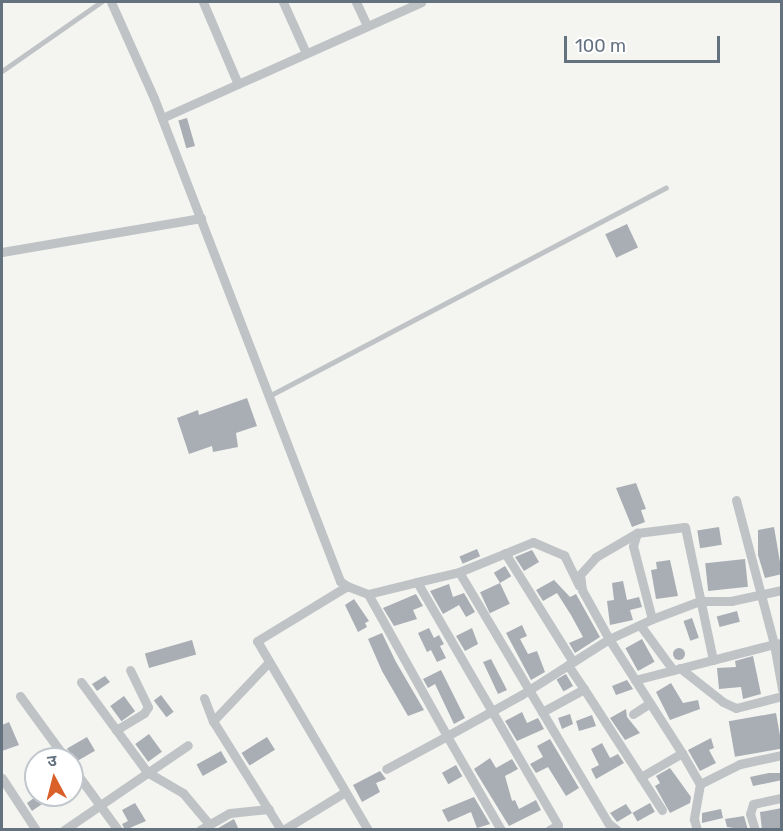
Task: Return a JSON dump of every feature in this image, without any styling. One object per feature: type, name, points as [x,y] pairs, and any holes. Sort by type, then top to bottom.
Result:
[{"type":"street","points":[[111,2],[162,118],[340,581],[368,594],[459,572],[533,542],[564,555],[609,639],[700,784],[694,819],[697,830]]},
{"type":"street","points":[[203,2],[238,84]]},
{"type":"street","points":[[283,2],[306,53]]},
{"type":"street","points":[[356,2],[367,26]]},
{"type":"street","points":[[162,118],[421,2]]},
{"type":"street","points":[[2,252],[201,218]]},
{"type":"street","points":[[736,500],[761,595],[778,643],[782,689]]},
{"type":"street","points":[[582,591],[580,575],[585,565],[637,533],[685,527],[713,660]]},
{"type":"street","points":[[637,533],[633,546],[652,619]]},
{"type":"street","points":[[505,553],[584,688],[662,810]]},
{"type":"street","points":[[459,572],[608,823],[617,830]]},
{"type":"street","points":[[417,582],[559,827],[549,830]]},
{"type":"street","points":[[347,586],[257,641],[368,830]]},
{"type":"street","points":[[386,769],[529,690],[609,639],[640,624],[700,602],[761,595],[782,590]]},
{"type":"street","points":[[368,594],[501,830]]},
{"type":"street","points":[[640,624],[677,669],[723,702],[736,708],[782,696]]},
{"type":"street","points":[[635,680],[778,643]]},
{"type":"street","points":[[213,721],[269,662]]},
{"type":"street","points":[[116,730],[144,713],[148,707],[130,670]]},
{"type":"street","points":[[81,682],[147,772],[183,793],[209,824]]},
{"type":"street","points":[[542,712],[584,688]]},
{"type":"street","points":[[20,696],[57,747]]},
{"type":"street","points":[[204,698],[213,721],[282,830],[345,792]]},
{"type":"street","points":[[633,714],[650,703]]},
{"type":"street","points":[[64,830],[188,745]]},
{"type":"street","points":[[641,777],[682,753]]},
{"type":"street","points":[[700,784],[740,764],[782,755]]},
{"type":"street","points":[[2,778],[36,830]]},
{"type":"street","points":[[84,783],[118,830]]},
{"type":"street","points":[[755,830],[750,814],[753,804],[782,798]]},
{"type":"street","points":[[200,830],[230,813],[269,809]]},
{"type":"lane","points":[[2,71],[101,2]]},
{"type":"lane","points":[[270,396],[666,188]]},
{"type":"building","points":[[187,118],[195,146],[186,148],[178,120]]},
{"type":"building","points":[[627,224],[638,248],[616,258],[605,234]]},
{"type":"building","points":[[247,398],[257,426],[236,433],[238,447],[213,452],[212,446],[189,454],[177,418],[198,410],[199,415]]},
{"type":"building","points":[[636,483],[646,509],[641,510],[645,522],[632,527],[616,488]]},
{"type":"building","points":[[719,527],[722,545],[700,548],[697,530]]},
{"type":"building","points":[[774,527],[782,574],[765,578],[758,555],[758,530]]},
{"type":"building","points":[[477,549],[480,556],[463,564],[460,556]]},
{"type":"building","points":[[532,550],[539,562],[524,571],[515,557]]},
{"type":"building","points":[[745,559],[748,587],[708,591],[705,563]]},
{"type":"building","points":[[670,560],[678,596],[656,599],[651,570],[657,569],[656,562]]},
{"type":"building","points":[[505,566],[511,576],[500,583],[494,573]]},
{"type":"building","points":[[554,580],[570,597],[576,594],[600,637],[575,653],[569,643],[583,637],[571,615],[557,593],[543,601],[536,590]]},
{"type":"building","points":[[623,581],[627,600],[639,597],[642,607],[630,610],[633,620],[610,625],[607,601],[614,600],[612,583]]},
{"type":"building","points":[[500,583],[510,604],[490,613],[480,592]]},
{"type":"building","points":[[449,584],[453,597],[464,593],[475,612],[466,617],[459,605],[443,614],[430,591]]},
{"type":"building","points":[[416,594],[423,606],[413,610],[417,619],[394,626],[383,608]]},
{"type":"building","points":[[354,599],[369,621],[365,623],[367,627],[358,632],[345,605]]},
{"type":"building","points":[[737,611],[740,622],[720,627],[717,616]]},
{"type":"building","points":[[692,618],[699,638],[690,641],[683,621]]},
{"type":"building","points":[[522,625],[527,636],[520,639],[528,654],[537,651],[545,672],[531,680],[506,633]]},
{"type":"building","points":[[429,628],[434,638],[439,635],[444,644],[440,646],[446,658],[437,662],[431,650],[427,652],[418,633]]},
{"type":"building","points":[[472,628],[478,644],[465,651],[456,636]]},
{"type":"building","points":[[382,633],[424,710],[408,716],[382,671],[368,639]]},
{"type":"building","points":[[642,639],[655,662],[638,671],[625,648]]},
{"type":"building","points":[[192,640],[196,654],[149,668],[145,654]]},
{"type":"building","points":[[681,648],[685,654],[681,660],[677,660],[673,652]]},
{"type":"building","points":[[753,656],[761,694],[743,699],[741,687],[719,689],[717,668],[736,667],[735,661]]},
{"type":"building","points":[[491,659],[507,690],[498,694],[483,662]]},
{"type":"building","points":[[441,670],[465,718],[454,724],[435,684],[428,688],[423,679]]},
{"type":"building","points":[[566,674],[573,686],[563,692],[556,680]]},
{"type":"building","points":[[105,676],[110,682],[97,691],[92,684]]},
{"type":"building","points":[[627,680],[633,689],[616,695],[612,686]]},
{"type":"building","points":[[671,683],[683,703],[698,700],[700,709],[670,720],[656,692]]},
{"type":"building","points":[[161,695],[174,712],[166,717],[154,700]]},
{"type":"building","points":[[124,696],[135,711],[121,721],[110,706]]},
{"type":"building","points":[[626,709],[627,717],[640,733],[625,740],[610,718]]},
{"type":"building","points":[[522,712],[527,723],[538,718],[544,729],[517,741],[505,721]]},
{"type":"building","points":[[776,713],[782,748],[735,757],[729,721]]},
{"type":"building","points":[[570,714],[573,724],[562,729],[558,718]]},
{"type":"building","points":[[592,715],[596,726],[579,731],[576,721]]},
{"type":"building","points":[[9,722],[19,745],[2,751],[2,725]]},
{"type":"building","points":[[149,734],[162,752],[148,762],[135,744]]},
{"type":"building","points":[[87,737],[95,751],[84,757],[84,747],[70,747]]},
{"type":"building","points":[[267,737],[275,750],[250,766],[242,753]]},
{"type":"building","points":[[711,738],[714,748],[709,750],[716,763],[700,771],[688,750]]},
{"type":"building","points":[[550,739],[579,788],[566,796],[548,767],[536,773],[530,764],[543,757],[537,746]]},
{"type":"building","points":[[602,743],[610,758],[618,754],[624,763],[596,779],[591,769],[599,765],[591,749]]},
{"type":"building","points":[[221,751],[227,762],[203,776],[197,765]]},
{"type":"building","points":[[490,758],[496,768],[512,759],[518,769],[505,776],[512,801],[515,800],[519,809],[536,800],[541,810],[509,826],[474,769]]},
{"type":"building","points":[[456,765],[462,776],[448,784],[442,773]]},
{"type":"building","points":[[670,768],[691,797],[690,803],[670,813],[655,786],[660,783],[656,776]]},
{"type":"building","points":[[380,771],[386,779],[376,783],[380,792],[362,802],[353,785]]},
{"type":"building","points":[[782,773],[782,780],[753,786],[750,777]]},
{"type":"building","points":[[474,797],[490,824],[477,828],[471,812],[448,822],[442,810]]},
{"type":"building","points":[[135,803],[146,821],[125,830],[122,824],[128,821],[122,810]]},
{"type":"building","points":[[650,803],[655,812],[637,821],[633,813]]},
{"type":"building","points":[[626,804],[632,813],[617,822],[610,813]]},
{"type":"building","points":[[782,808],[782,830],[762,830],[760,812]]},
{"type":"building","points":[[721,809],[723,818],[702,823],[702,813]]},
{"type":"building","points":[[744,816],[748,830],[727,827],[725,819]]},
{"type":"building","points":[[234,819],[239,830],[215,830],[232,820]]}]
